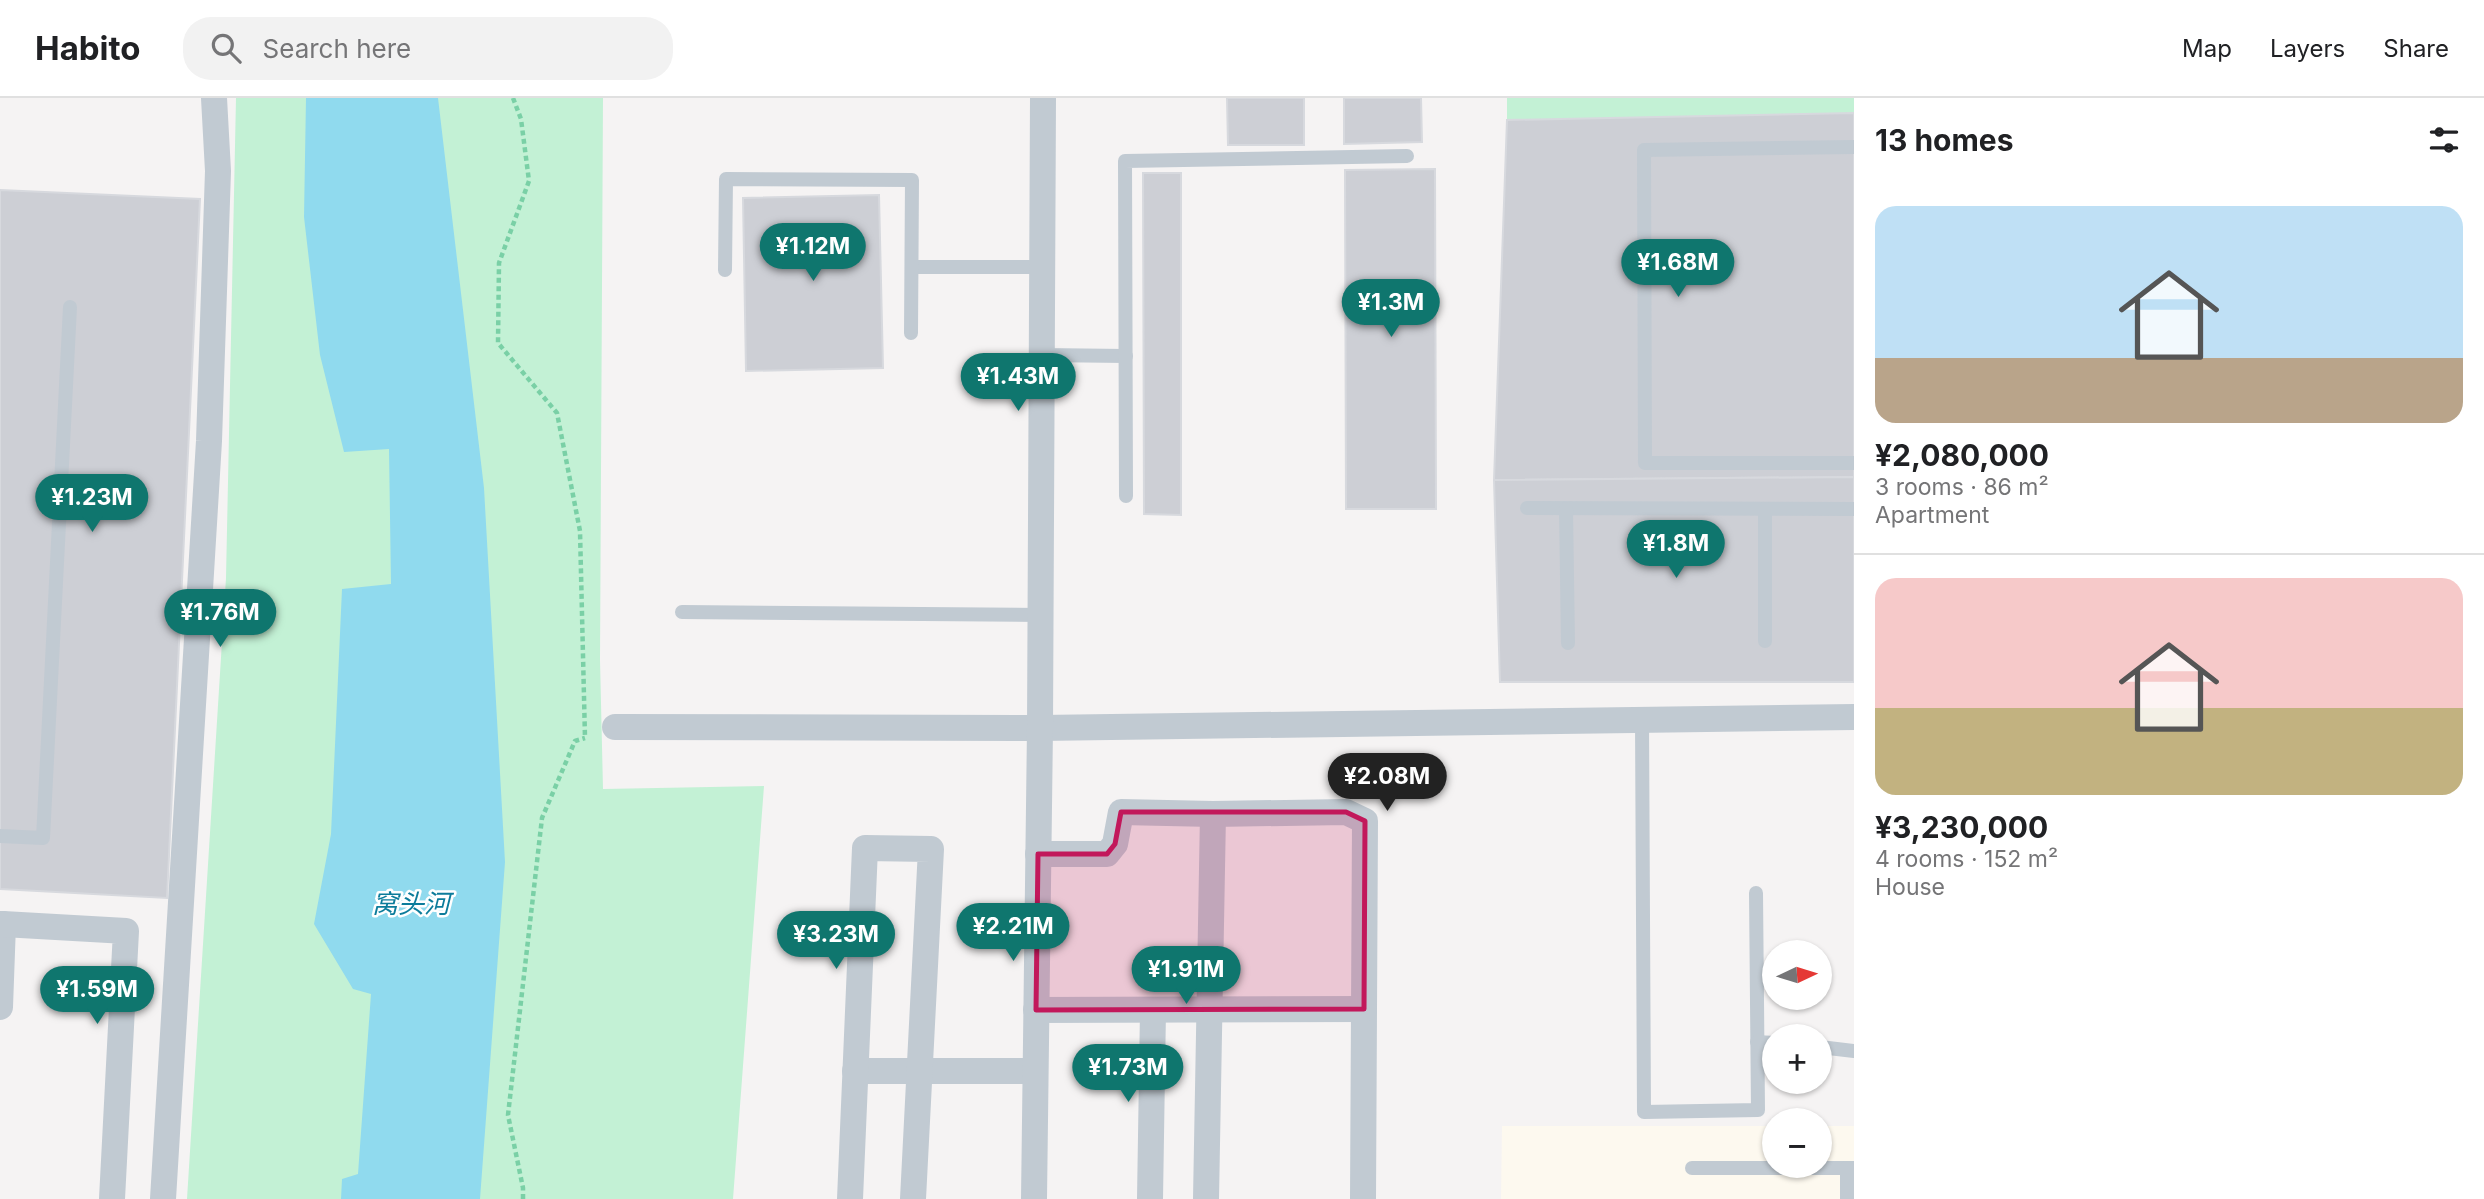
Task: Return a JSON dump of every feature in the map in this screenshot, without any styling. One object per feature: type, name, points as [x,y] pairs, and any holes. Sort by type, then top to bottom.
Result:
[{"type":"street","points":[[163,1199],[209,441],[218,171],[214,98]]},
{"type":"street","points":[[1034,1199],[1040,728],[1043,98]]},
{"type":"street","points":[[614,727],[1040,728],[1854,717]]},
{"type":"street","points":[[1038,854],[1107,854],[1115,844],[1121,812],[1346,812],[1365,821],[1363,1199]]},
{"type":"street","points":[[1206,1199],[1213,814]]},
{"type":"street","points":[[850,1199],[865,848],[931,849],[913,1199]]},
{"type":"street","points":[[0,1007],[1,924],[125,931],[113,1199]]},
{"type":"street","points":[[1036,1010],[1364,1009]]},
{"type":"street","points":[[1150,1199],[1153,1010]]},
{"type":"street","points":[[855,1071],[1035,1071]]},
{"type":"lane","points":[[1854,147],[1644,150],[1644,177],[1645,463],[1854,463]]},
{"type":"lane","points":[[1126,496],[1125,161],[1406,156]]},
{"type":"lane","points":[[725,270],[726,179],[912,180],[911,333]]},
{"type":"lane","points":[[913,267],[1042,267]]},
{"type":"lane","points":[[0,836],[43,838],[70,307]]},
{"type":"lane","points":[[1042,355],[1126,356]]},
{"type":"lane","points":[[1527,508],[1854,509]]},
{"type":"lane","points":[[1566,509],[1567,643]]},
{"type":"lane","points":[[1765,509],[1765,641]]},
{"type":"lane","points":[[682,612],[1040,615]]},
{"type":"lane","points":[[1642,720],[1644,1112],[1758,1110],[1756,893]]},
{"type":"lane","points":[[1758,1042],[1762,1042]]},
{"type":"lane","points":[[1832,1048],[1854,1051]]},
{"type":"lane","points":[[1692,1168],[1851,1168],[1847,1199]]},
{"type":"path","points":[[513,98],[521,119],[529,181],[499,263],[498,343],[557,413],[580,531],[585,738]]},
{"type":"path","points":[[523,1199],[508,1115],[542,818],[575,741],[614,727]]},
{"type":"highlighted area","points":[[1121,812],[1346,812],[1365,821],[1364,1009],[1036,1010],[1038,854],[1107,854],[1115,844]]},
{"type":"shaded area","points":[[1502,1126],[1762,1126],[1762,1178],[1832,1178],[1832,1126],[1854,1126],[1854,1199],[1501,1199]]},
{"type":"green space","points":[[236,98],[603,98],[600,660],[603,789],[764,786],[733,1199],[187,1199],[226,578]]},
{"type":"green space","points":[[1507,98],[1854,98],[1854,113],[1507,120]]},
{"type":"water","name":"窝头河","points":[[306,98],[438,98],[484,488],[505,862],[480,1199],[341,1199],[342,1179],[358,1174],[371,994],[353,989],[314,924],[331,834],[342,589],[391,584],[389,449],[344,452],[320,355],[304,217]]},
{"type":"building","points":[[1227,98],[1304,98],[1304,145],[1228,145]]},
{"type":"building","points":[[1344,98],[1421,98],[1422,142],[1344,144]]},
{"type":"building","points":[[1854,113],[1854,477],[1494,480],[1507,120]]},
{"type":"building","points":[[1435,169],[1436,509],[1346,509],[1345,170]]},
{"type":"building","points":[[1143,173],[1181,173],[1181,515],[1144,514]]},
{"type":"building","points":[[0,190],[200,199],[167,898],[0,889]]},
{"type":"building","points":[[879,195],[883,368],[746,371],[743,198]]},
{"type":"building","points":[[1854,477],[1854,682],[1500,682],[1494,480]]}]
